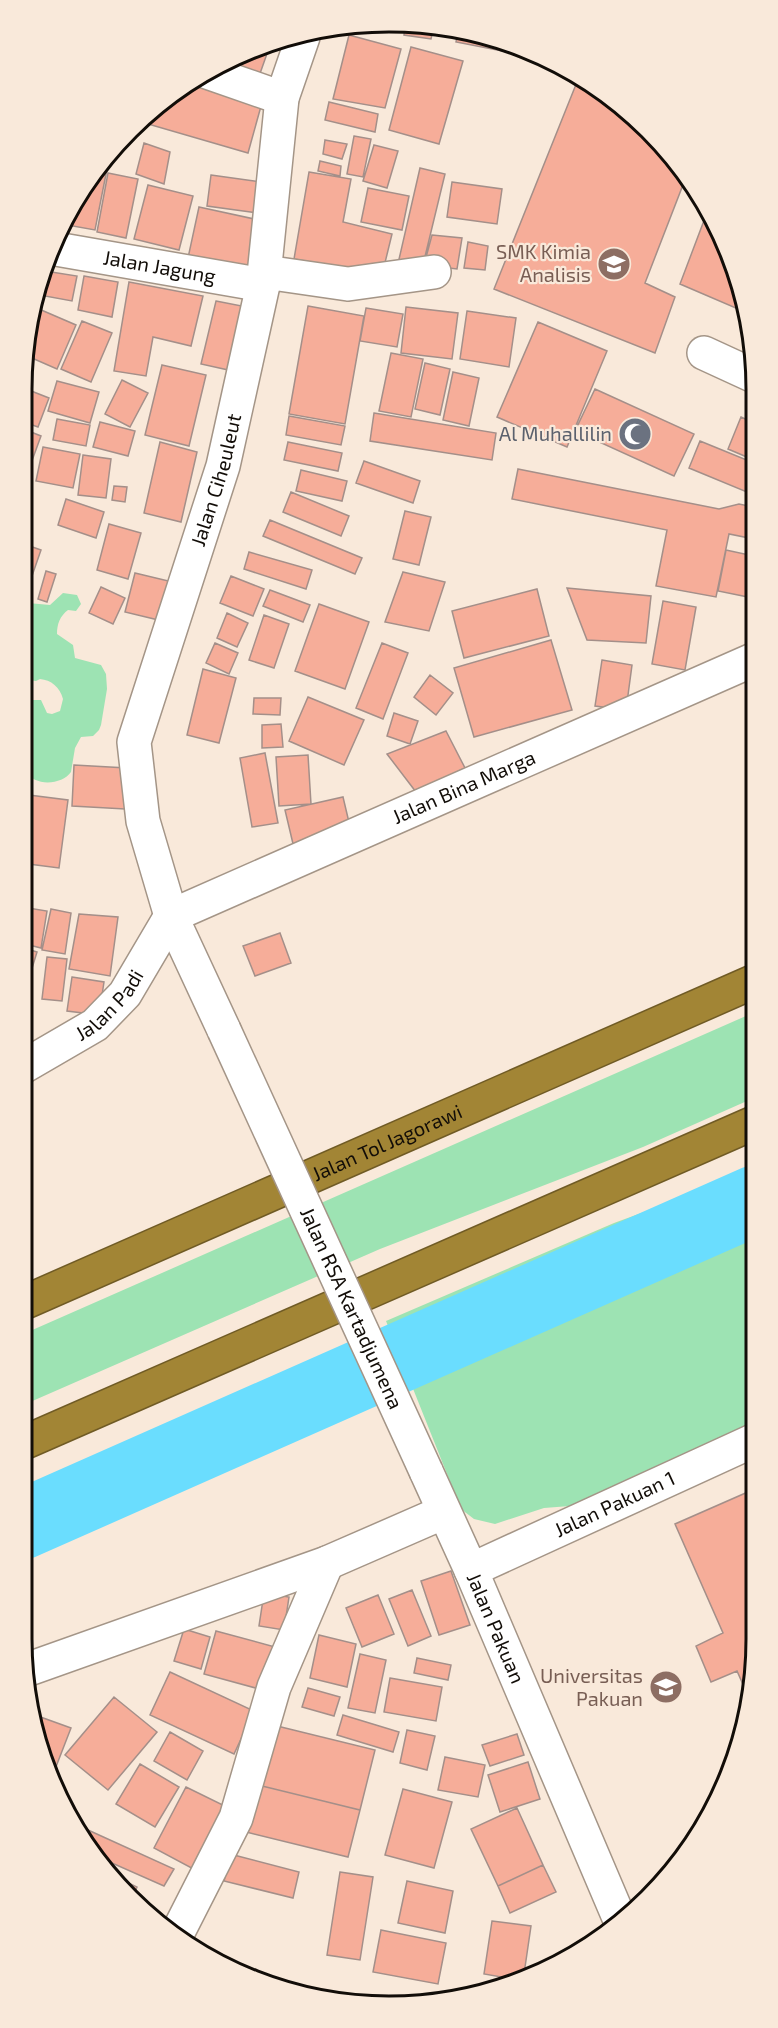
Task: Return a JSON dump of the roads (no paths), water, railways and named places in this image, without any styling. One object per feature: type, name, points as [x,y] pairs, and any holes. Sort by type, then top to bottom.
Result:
[{"type":"highway","name":"Jalan Tol Jagorawi","points":[[32,1299],[746,985]]},
{"type":"highway","points":[[32,1439],[746,1126]]},
{"type":"street","name":"Jalan Ciheuleut","points":[[171,916],[143,822],[134,742],[223,466],[264,278],[282,98],[301,43]]},
{"type":"street","points":[[217,75],[282,98]]},
{"type":"street","name":"Jalan Jagung","points":[[60,250],[264,278],[348,284],[434,272]]},
{"type":"street","points":[[704,354],[746,372]]},
{"type":"street","name":"Jalan Bina Marga","points":[[171,916],[746,663]]},
{"type":"street","name":"Jalan RSA Kartadjumena","points":[[171,916],[426,1471]]},
{"type":"street","name":"Jalan Padi","points":[[32,1062],[95,1025],[125,994],[171,916]]},
{"type":"street","name":"Jalan Pakuan 1","points":[[471,1570],[746,1444]]},
{"type":"street","name":"Jalan Pakuan","points":[[426,1471],[471,1570],[618,1914]]},
{"type":"street","points":[[33,1668],[327,1563],[444,1512]]},
{"type":"street","points":[[180,1929],[236,1818],[274,1687],[327,1563]]},
{"type":"waterway","points":[[32,1520],[746,1204]]},
{"type":"place","name":"SMK Kimia Analisis","points":[[614,264]]},
{"type":"place","name":"Al Muhallilin","points":[[635,434]]},
{"type":"place","name":"Universitas Pakuan","points":[[666,1687]]}]
